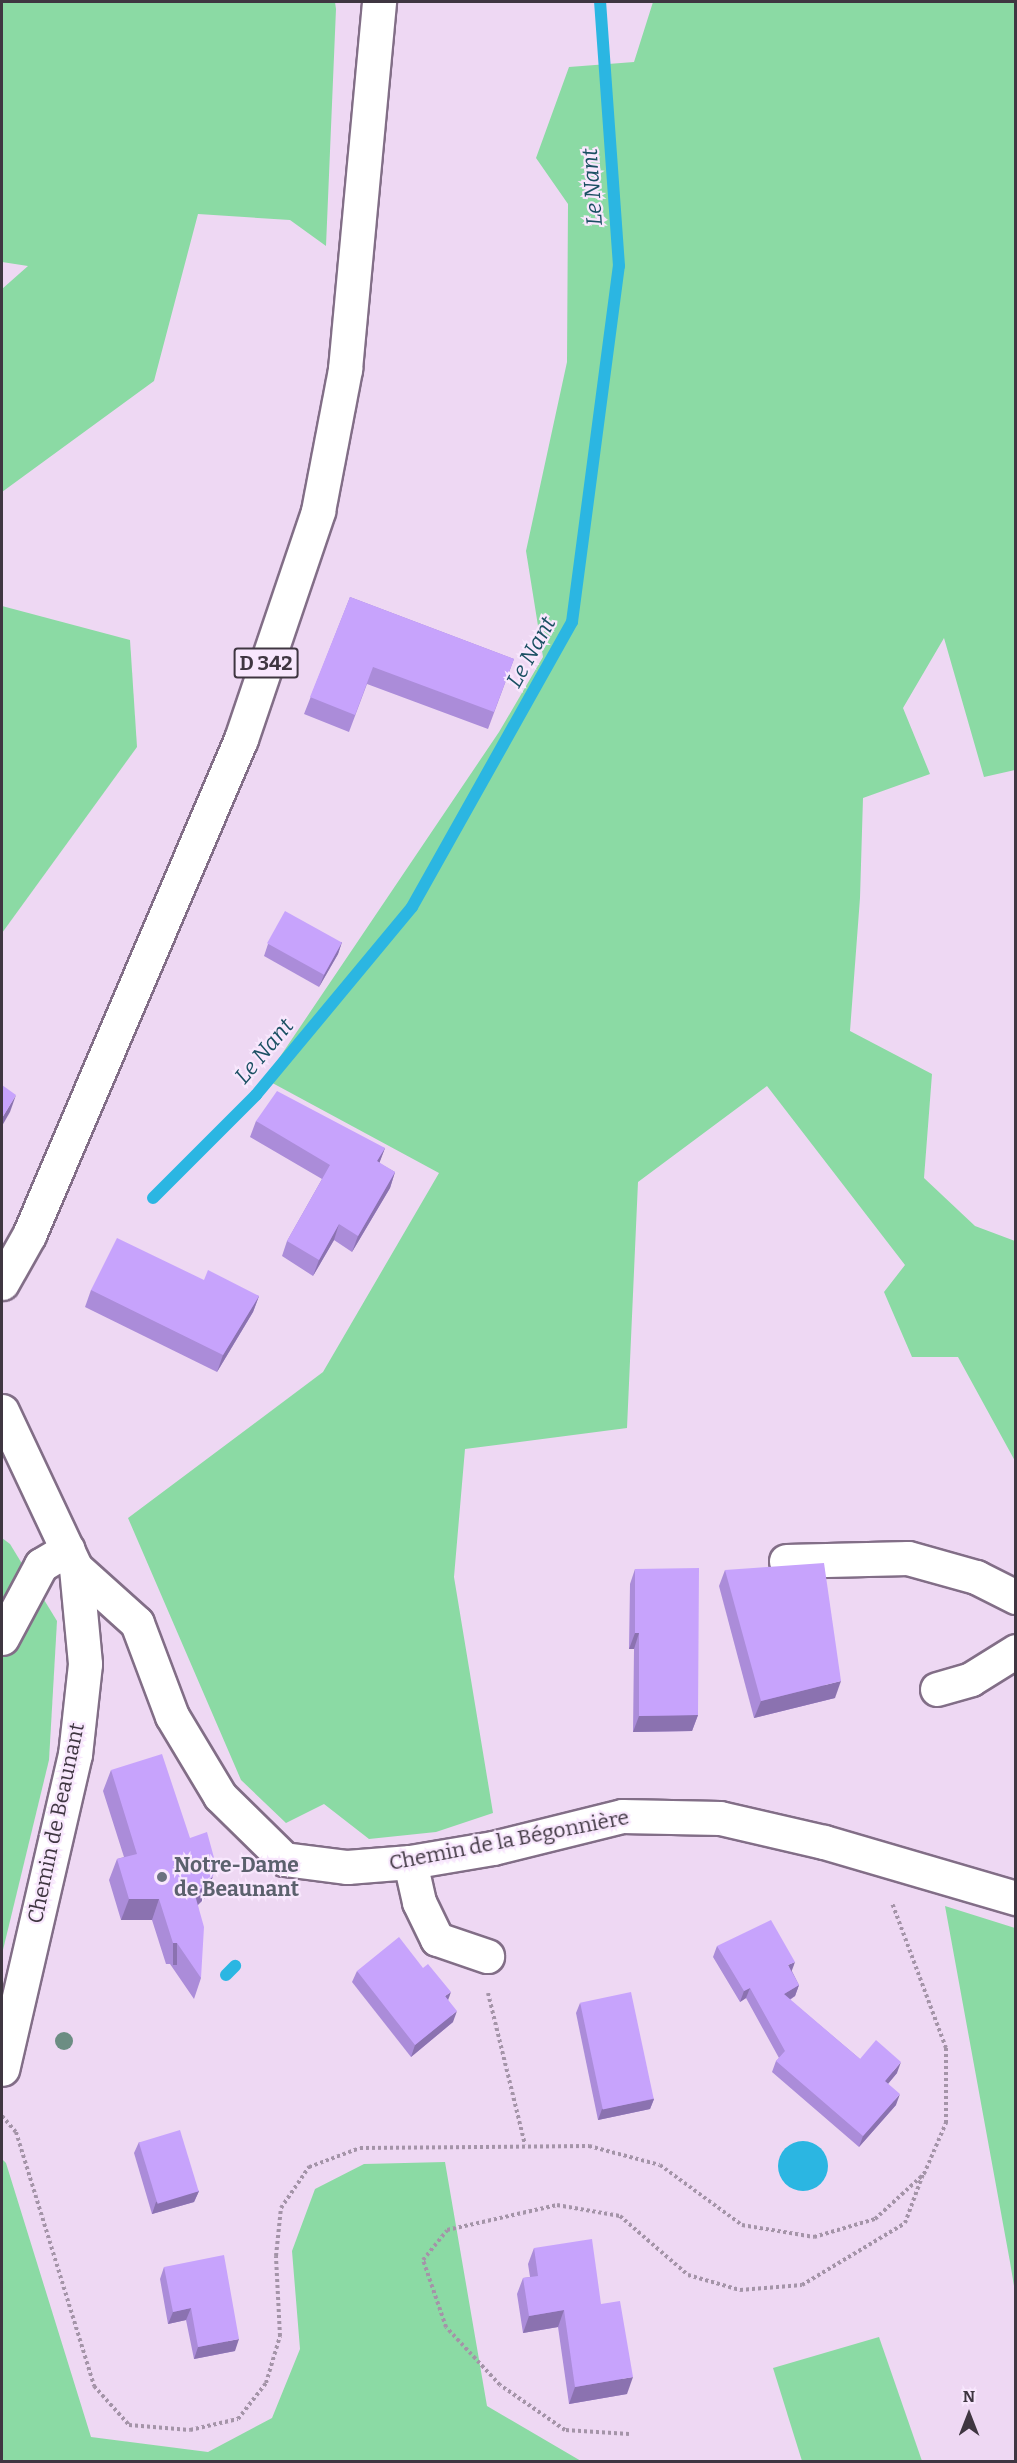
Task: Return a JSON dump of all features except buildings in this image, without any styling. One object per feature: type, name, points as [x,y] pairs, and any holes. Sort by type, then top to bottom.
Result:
[{"type":"street","name":"D 342","points":[[2,1283],[29,1235],[79,1110],[241,739],[318,511],[345,369],[379,2]]},
{"type":"street","name":"Chemin de Beaunant","points":[[2,1411],[72,1559],[85,1664],[75,1754],[2,2069]]},
{"type":"street","points":[[786,1561],[908,1558],[976,1577],[1016,1597]]},
{"type":"street","points":[[2,1638],[41,1565],[72,1559]]},
{"type":"street","name":"Chemin de la Bégonnière","points":[[72,1559],[137,1623],[172,1716],[220,1796],[284,1859],[347,1868],[410,1862],[493,1848],[622,1816],[720,1818],[873,1856],[1016,1899]]},
{"type":"street","points":[[937,1689],[971,1679],[1016,1651]]},
{"type":"street","points":[[410,1862],[419,1902],[437,1939],[487,1956]]},
{"type":"path","points":[[629,2434],[565,2430],[500,2385],[446,2327],[423,2260],[447,2230],[558,2205],[620,2216],[688,2275],[740,2290],[802,2285],[906,2223],[946,2122],[946,2048],[873,1856]]},
{"type":"path","points":[[487,1956],[488,1995],[525,2145]]},
{"type":"path","points":[[2,2115],[16,2132],[94,2386],[129,2425],[190,2430],[238,2419],[266,2383],[280,2336],[276,2256],[281,2208],[309,2167],[360,2148],[589,2146],[660,2165],[742,2225],[814,2237],[875,2218],[924,2174]]},
{"type":"green space","points":[[2,2],[335,2],[336,9],[326,246],[290,220],[198,214],[154,381],[2,492],[2,289],[28,266],[2,262]]},
{"type":"green space","points":[[653,2],[1015,2],[1015,770],[984,777],[944,638],[903,708],[930,774],[863,798],[860,898],[850,1031],[932,1074],[924,1178],[975,1226],[1015,1241],[1015,1461],[958,1357],[912,1357],[884,1292],[905,1265],[767,1086],[638,1182],[627,1428],[465,1449],[454,1577],[493,1813],[436,1832],[369,1839],[324,1804],[286,1823],[241,1780],[128,1518],[323,1372],[439,1173],[265,1079],[499,732],[543,657],[526,551],[567,362],[568,204],[536,158],[569,67],[634,62]]},
{"type":"green space","points":[[2,606],[130,640],[137,747],[2,933]]},
{"type":"green space","points":[[2,1538],[10,1544],[57,1621],[49,1760],[2,1954]]},
{"type":"green space","points":[[945,1906],[1015,1928],[1015,2292],[1010,2262]]},
{"type":"green space","points":[[2,2159],[6,2163],[91,2437],[208,2452],[272,2418],[300,2349],[292,2251],[315,2189],[364,2164],[445,2162],[487,2406],[581,2461],[2,2461]]},
{"type":"green space","points":[[879,2337],[922,2461],[802,2461],[773,2368]]},
{"type":"water","points":[[798,2141],[808,2141],[821,2148],[828,2161],[828,2171],[821,2184],[808,2191],[798,2191],[789,2187],[782,2180],[778,2171],[778,2161],[782,2152],[789,2145]]},
{"type":"waterway","name":"Le Nant","points":[[153,1198],[256,1095],[412,907],[572,622],[619,266],[600,2]]},
{"type":"waterway","points":[[226,1975],[235,1966]]},
{"type":"place","name":"Notre-Dame de Beaunant","points":[[162,1877]]}]
